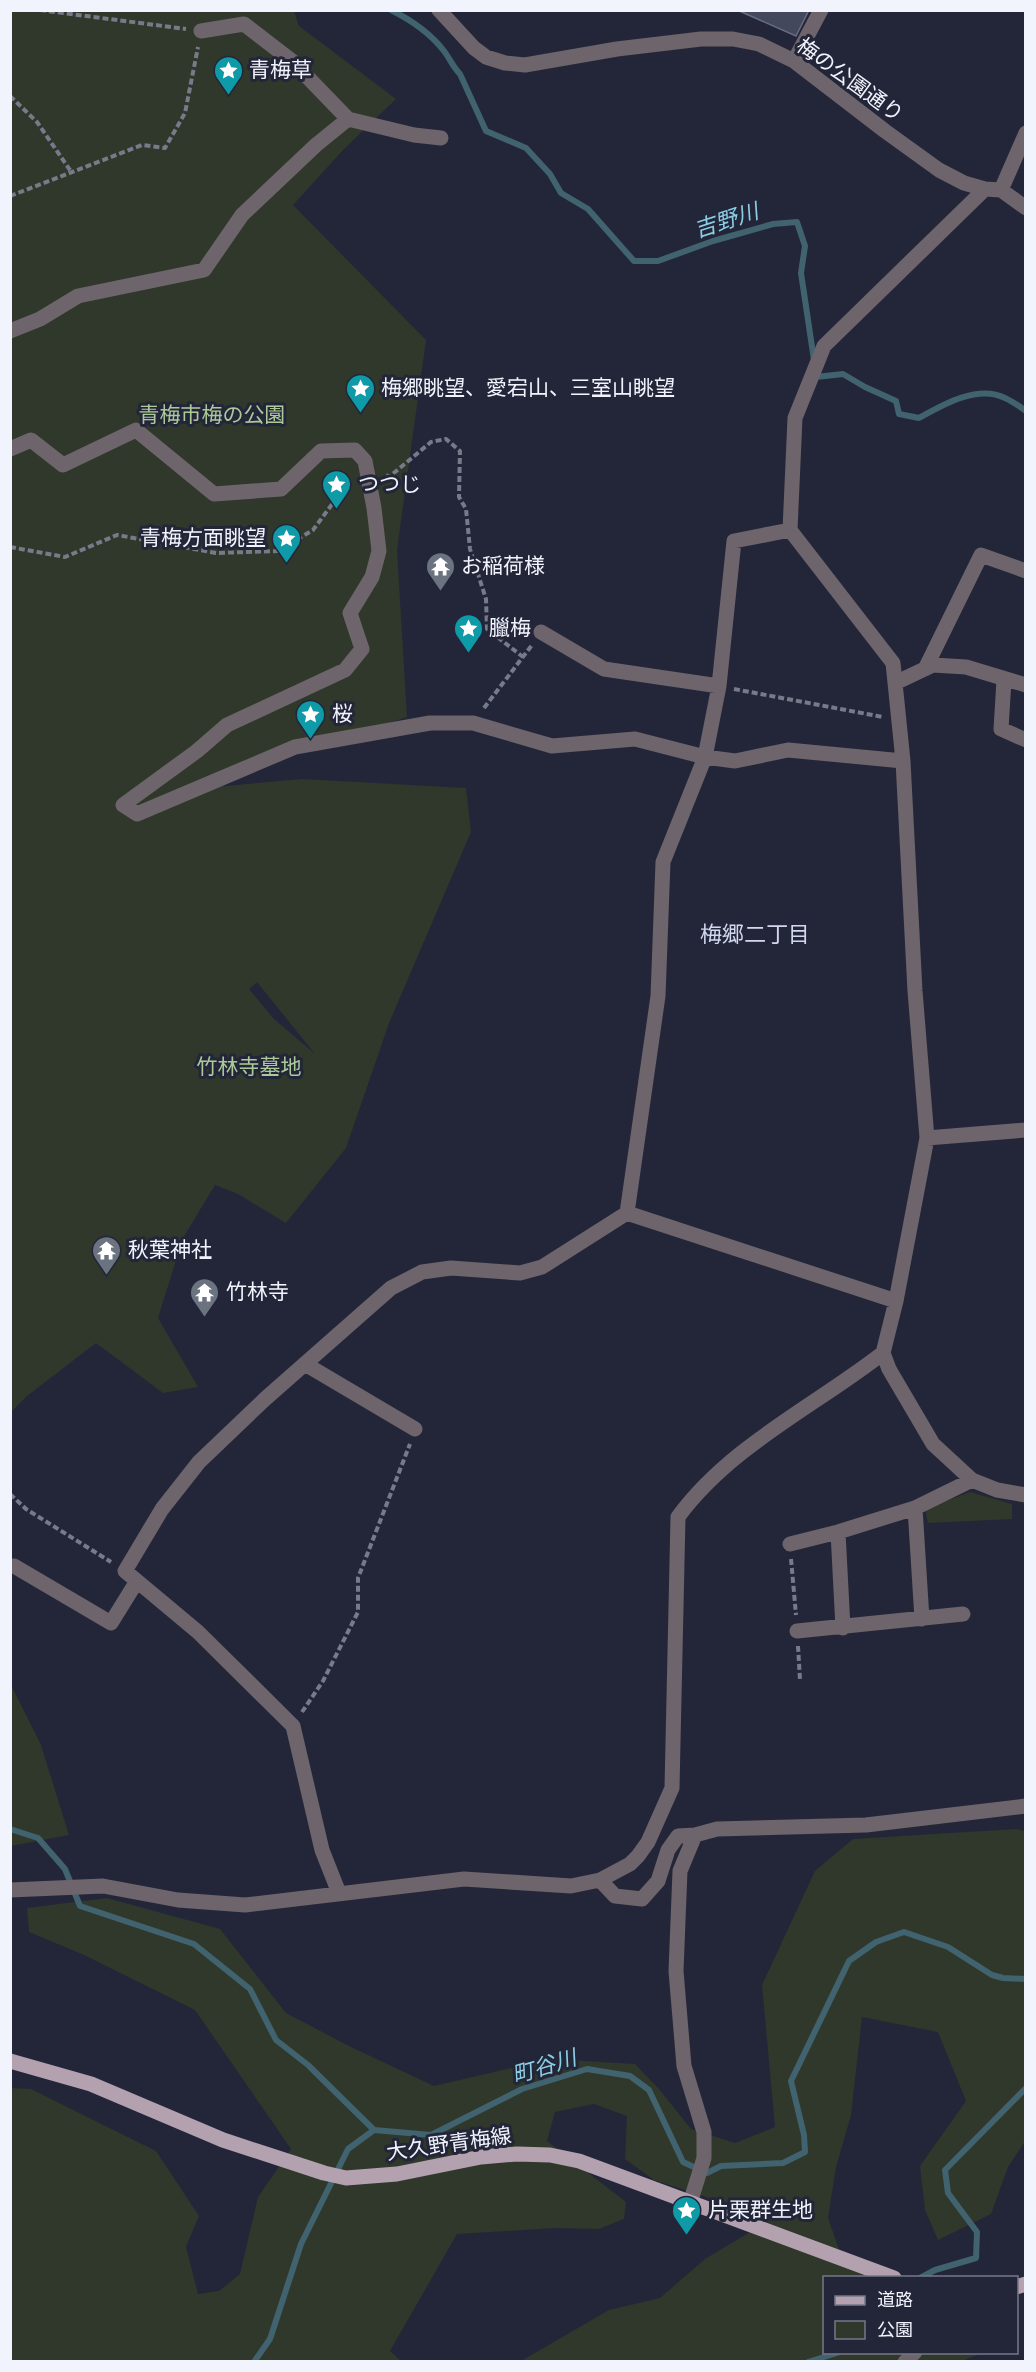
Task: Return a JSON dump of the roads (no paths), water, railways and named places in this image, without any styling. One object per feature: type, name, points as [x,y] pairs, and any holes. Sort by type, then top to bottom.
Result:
[{"type":"main road","name":"大久野青梅線","points":[[10,2061],[91,2084],[223,2140],[346,2178],[397,2174],[481,2157],[517,2154],[550,2155],[579,2161],[891,2276]]},
{"type":"street","name":"梅の公園通り","points":[[439,10],[474,48],[486,57],[505,63],[525,65],[617,49],[701,39],[733,39],[759,44],[794,61],[939,170],[964,183],[985,189],[1001,190]]},
{"type":"street","points":[[794,61],[820,10]]},
{"type":"street","points":[[201,31],[248,17],[348,119],[414,135],[441,138]]},
{"type":"street","points":[[10,331],[40,319],[78,296],[204,270],[242,215],[316,145],[348,119]]},
{"type":"street","points":[[1026,133],[1001,190],[1026,208]]},
{"type":"street","points":[[985,189],[824,346],[795,418],[790,530],[893,663],[896,683],[903,761],[915,991],[927,1138],[896,1301],[883,1353],[895,1379],[933,1444],[972,1480],[997,1490],[1026,1495]]},
{"type":"street","points":[[10,449],[31,440],[63,465],[136,430],[214,494],[281,489],[321,451],[355,450],[365,461],[379,551],[372,577],[350,613],[362,649],[345,670],[227,724],[197,750],[123,805],[137,814],[295,747],[430,723],[473,723],[552,746],[635,739],[705,757],[735,761],[788,750],[903,761]]},
{"type":"street","points":[[339,1893],[322,1850],[293,1726],[198,1632],[125,1571],[162,1509],[199,1462],[391,1288],[422,1272],[451,1268],[520,1273],[542,1267],[627,1213],[658,996],[663,862],[705,757],[718,686],[734,541],[790,530]]},
{"type":"street","points":[[925,669],[981,555],[1026,571]]},
{"type":"street","points":[[541,632],[604,669],[718,686]]},
{"type":"street","points":[[896,683],[933,665],[966,667],[1026,685]]},
{"type":"street","points":[[1004,680],[1001,729],[1026,740]]},
{"type":"street","points":[[927,1138],[1026,1130]]},
{"type":"street","points":[[627,1213],[896,1301]]},
{"type":"street","points":[[10,1890],[103,1886],[178,1900],[245,1905],[464,1879],[571,1886],[600,1880],[630,1864],[648,1842],[672,1788],[678,1517],[694,1496],[733,1459],[883,1353]]},
{"type":"street","points":[[305,1364],[416,1429]]},
{"type":"street","points":[[790,1544],[915,1508],[972,1480]]},
{"type":"street","points":[[915,1508],[922,1619]]},
{"type":"street","points":[[838,1532],[843,1628]]},
{"type":"street","points":[[14,1566],[111,1623],[137,1581]]},
{"type":"street","points":[[797,1631],[963,1614]]},
{"type":"street","points":[[600,1880],[615,1896],[642,1899],[658,1881],[668,1850],[678,1836],[695,1835],[717,1829],[866,1825],[1026,1806]]},
{"type":"street","points":[[690,2203],[704,2158],[704,2132],[684,2066],[676,1971],[680,1871],[695,1835]]},
{"type":"waterway","name":"吉野川","points":[[391,10],[420,28],[444,51],[460,74],[486,131],[526,148],[550,174],[561,193],[588,209],[634,261],[658,261],[713,241],[773,224],[797,222],[805,246],[801,273],[814,360]]},
{"type":"waterway","name":"吉野川","points":[[816,373],[816,377],[843,374],[896,401],[899,414],[919,418],[960,398],[983,393],[1005,398],[1026,411]]},
{"type":"waterway","name":"町谷川","points":[[10,1829],[38,1838],[65,1869],[80,1906],[194,1944],[250,1989],[276,2040],[308,2065],[374,2130],[431,2135],[522,2089],[587,2069],[630,2076],[649,2090],[683,2162],[707,2173],[721,2166],[783,2163],[805,2152],[804,2135],[791,2081],[849,1961],[876,1942],[904,1932],[948,1947],[992,1975],[1026,1979]]},
{"type":"waterway","points":[[924,2276],[935,2270],[976,2258],[977,2232],[948,2193],[945,2170],[1026,2088]]},
{"type":"waterway","points":[[254,2362],[270,2339],[301,2244],[348,2149],[374,2130]]},
{"type":"waterway","points":[[808,2362],[834,2354]]},
{"type":"place","name":"青梅草","points":[[228,96]]},
{"type":"place","name":"梅郷眺望、愛宕山、三室山眺望","points":[[360,414]]},
{"type":"place","name":"つつじ","points":[[337,510]]},
{"type":"place","name":"青梅方面眺望","points":[[287,564]]},
{"type":"place","name":"お稲荷様","points":[[440,592]]},
{"type":"place","name":"臘梅","points":[[468,654]]},
{"type":"place","name":"桜","points":[[311,740]]},
{"type":"place","name":"秋葉神社","points":[[107,1276]]},
{"type":"place","name":"竹林寺","points":[[205,1318]]},
{"type":"place","name":"片栗群生地","points":[[687,2236]]},
{"type":"district","name":"梅郷二丁目","points":[[755,934]]},
{"type":"park label","name":"青梅市梅の公園","points":[[212,415]]},
{"type":"park label","name":"竹林寺墓地","points":[[249,1067]]}]
